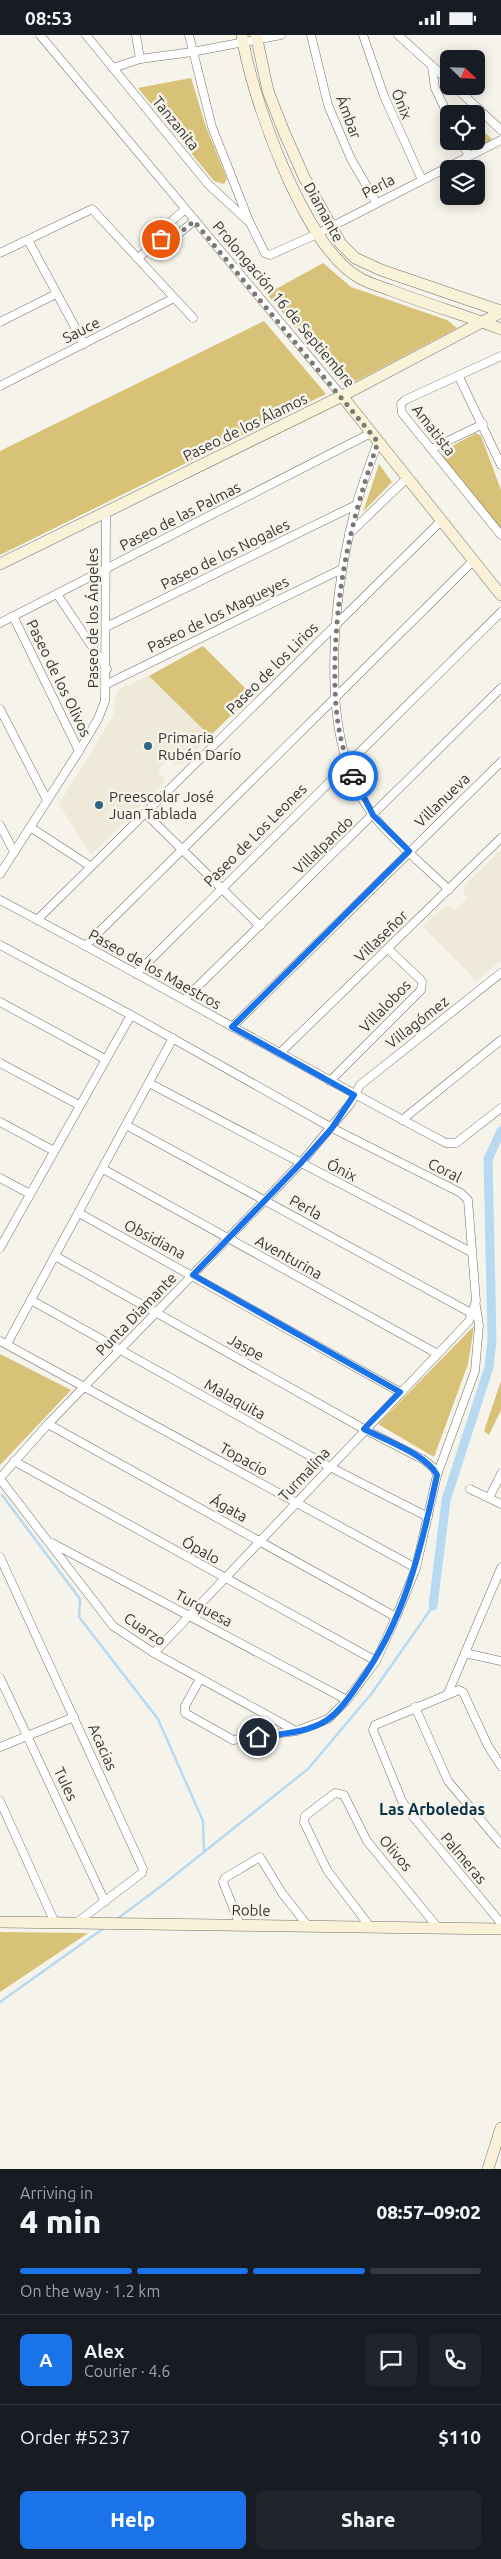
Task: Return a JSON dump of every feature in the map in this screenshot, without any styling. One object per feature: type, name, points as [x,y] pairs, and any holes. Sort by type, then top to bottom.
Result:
[{"type":"street","name":"Prolongación 16 de Septiembre","points":[[40,35],[342,396],[501,595]]},
{"type":"street","name":"Tanzanita","points":[[86,35],[208,184],[250,223]]},
{"type":"street","points":[[136,35],[140,59]]},
{"type":"street","name":"Tanzanita","points":[[189,35],[212,127],[250,223],[268,255]]},
{"type":"street","points":[[113,68],[140,59],[192,52],[243,39],[281,35]]},
{"type":"street","name":"Ámbar","points":[[311,35],[328,105],[351,159],[376,202]]},
{"type":"street","name":"Ónix","points":[[363,35],[384,96],[422,180]]},
{"type":"street","points":[[398,35],[440,73]]},
{"type":"street","name":"Diamante","points":[[256,38],[268,91],[284,132],[330,227],[341,244],[355,258],[380,270],[501,312]]},
{"type":"street","name":"Diamante","points":[[243,39],[259,102],[274,146],[317,234],[330,254],[358,278],[411,299],[501,329]]},
{"type":"street","points":[[432,66],[435,88],[443,105]]},
{"type":"street","points":[[464,95],[501,129]]},
{"type":"street","name":"Perla","points":[[268,255],[272,255],[317,234],[376,202],[501,140]]},
{"type":"street","points":[[466,150],[469,157]]},
{"type":"street","points":[[0,253],[92,209],[193,318]]},
{"type":"street","points":[[138,258],[161,239],[163,229],[184,209]]},
{"type":"street","points":[[161,239],[172,240],[194,221]]},
{"type":"street","points":[[28,240],[84,344]]},
{"type":"street","points":[[411,299],[417,283]]},
{"type":"street","points":[[0,322],[56,294]]},
{"type":"street","name":"Sauce","points":[[0,386],[174,299]]},
{"type":"street","name":"Paseo de los Álamos","points":[[0,564],[342,396],[501,312]]},
{"type":"street","name":"Amatista","points":[[501,356],[459,377],[405,400],[402,404],[402,413],[501,535]]},
{"type":"street","points":[[459,377],[501,465]]},
{"type":"street","points":[[431,449],[483,424]]},
{"type":"street","points":[[374,437],[342,569],[336,623],[334,699],[336,719],[347,763],[373,815],[448,890]]},
{"type":"street","name":"Paseo de las Palmas","points":[[0,623],[374,437]]},
{"type":"street","points":[[349,534],[407,478]]},
{"type":"street","name":"Paseo de los Nogales","points":[[106,627],[356,505]]},
{"type":"street","name":"Paseo de los Ángeles","points":[[0,874],[79,751],[102,711],[107,685],[106,512]]},
{"type":"street","name":"Paseo de los Lirios","points":[[37,919],[441,521]]},
{"type":"street","points":[[85,946],[474,560]]},
{"type":"street","name":"Paseo de los Magueyes","points":[[107,685],[342,569]]},
{"type":"street","points":[[57,594],[107,669]]},
{"type":"street","name":"Paseo de Los Leones","points":[[136,974],[501,612]]},
{"type":"street","name":"Paseo de los Olivos","points":[[13,616],[79,751]]},
{"type":"street","name":"Villalpando","points":[[185,999],[501,688]]},
{"type":"street","points":[[0,709],[47,800]]},
{"type":"street","name":"Villanueva","points":[[232,1027],[501,762]]},
{"type":"street","points":[[145,813],[260,926]]},
{"type":"street","points":[[0,825],[14,852]]},
{"type":"street","points":[[30,827],[90,866]]},
{"type":"street","name":"Villaseñor","points":[[280,1053],[501,838]]},
{"type":"street","name":"Paseo de los Maestros","points":[[0,900],[185,999],[354,1095],[446,1143],[456,1143],[501,1107]]},
{"type":"street","points":[[0,945],[173,1038],[332,1128]]},
{"type":"street","name":"Villalobos","points":[[330,1081],[421,990],[422,983],[420,979],[388,949]]},
{"type":"street","name":"Villagómez","points":[[354,1095],[360,1085],[501,973]]},
{"type":"street","points":[[0,1002],[105,1059]]},
{"type":"street","points":[[0,1248],[2,1239],[30,1194],[131,1015]]},
{"type":"street","points":[[3,1342],[31,1300],[173,1038]]},
{"type":"street","points":[[402,1120],[501,1040]]},
{"type":"street","points":[[0,1063],[79,1105]]},
{"type":"street","name":"Ónix","points":[[148,1083],[471,1252]]},
{"type":"street","name":"Punta Diamante","points":[[0,1479],[48,1424],[300,1164],[332,1128],[354,1095]]},
{"type":"street","points":[[0,1122],[54,1151]]},
{"type":"street","name":"Perla","points":[[126,1125],[473,1314]]},
{"type":"street","name":"Coral","points":[[332,1128],[465,1196],[468,1201],[476,1301],[473,1314]]},
{"type":"street","name":"Aventurina","points":[[103,1169],[436,1353]]},
{"type":"street","points":[[0,1178],[30,1194]]},
{"type":"street","name":"Obsidiana","points":[[79,1213],[400,1392]]},
{"type":"street","name":"Jaspe","points":[[55,1256],[364,1429],[424,1460],[434,1468],[437,1475]]},
{"type":"street","name":"Malaquita","points":[[31,1300],[330,1467],[428,1517]]},
{"type":"street","points":[[200,1679],[185,1706],[185,1713],[233,1740],[296,1731],[328,1719],[347,1700],[376,1661],[416,1568],[437,1475],[476,1371],[479,1325],[476,1301]]},
{"type":"street","name":"Turmalina","points":[[154,1653],[436,1353],[469,1321],[473,1314]]},
{"type":"street","name":"Topacio","points":[[3,1342],[416,1568]]},
{"type":"street","name":"Ágata","points":[[48,1424],[396,1617]]},
{"type":"street","name":"Ópalo","points":[[14,1461],[224,1579],[376,1661]]},
{"type":"street","points":[[489,1498],[501,1474]]},
{"type":"street","name":"Cuarzo","points":[[0,1479],[113,1626],[154,1653],[296,1731]]},
{"type":"street","points":[[470,1489],[501,1504]]},
{"type":"street","name":"Turquesa","points":[[48,1541],[347,1700]]},
{"type":"street","name":"Acacias","points":[[0,1557],[143,1869],[142,1873],[76,1923]]},
{"type":"street","points":[[448,1693],[501,1568]]},
{"type":"street","points":[[465,1653],[501,1661]]},
{"type":"street","name":"Tules","points":[[0,1678],[105,1901]]},
{"type":"street","points":[[501,1766],[488,1746],[463,1692],[459,1690],[448,1693],[415,1707],[448,1781],[501,1844]]},
{"type":"street","name":"Palmeras","points":[[415,1707],[374,1727],[373,1732],[402,1801],[410,1813],[501,1923]]},
{"type":"street","points":[[0,1747],[28,1734],[74,1717]]},
{"type":"street","name":"Olivos","points":[[371,1928],[322,1862],[304,1822],[305,1816],[338,1792],[344,1795],[368,1841],[439,1929]]},
{"type":"street","points":[[0,1801],[55,1923]]},
{"type":"street","points":[[240,1925],[223,1882],[225,1878],[260,1857],[282,1893],[308,1926]]},
{"type":"street","name":"Roble","points":[[1,1919],[55,1923],[501,1929]]},
{"type":"street","points":[[488,2169],[501,2129]]},
{"type":"shaded area","points":[[191,78],[206,127],[227,179],[224,184],[214,181],[138,88]]},
{"type":"shaded area","points":[[485,133],[491,138],[490,143],[485,146]]},
{"type":"shaded area","points":[[323,263],[351,287],[447,320],[457,328],[345,387],[267,294]]},
{"type":"shaded area","points":[[264,321],[326,394],[0,555],[0,451]]},
{"type":"shaded area","points":[[476,433],[481,436],[501,490],[501,529],[442,456],[445,450]]},
{"type":"shaded area","points":[[379,464],[392,482],[363,512]]},
{"type":"shaded area","points":[[203,646],[252,695],[210,736],[149,676]]},
{"type":"shaded area","name":"Primaria Rubén Darío","points":[[149,676],[210,736],[184,763],[176,765],[169,760],[157,771],[164,777],[163,785],[91,855],[59,804],[113,717],[117,690]]},
{"type":"shaded area","points":[[501,850],[501,961],[476,981],[423,926],[444,908],[451,907],[455,911],[467,898],[464,894],[465,885]]},
{"type":"shaded area","points":[[474,1326],[468,1364],[434,1457],[378,1424]]},
{"type":"shaded area","points":[[0,1354],[71,1390],[0,1465]]},
{"type":"shaded area","points":[[501,1381],[501,1410],[489,1435],[484,1431]]},
{"type":"shaded area","points":[[0,1932],[88,1933],[0,1992]]},
{"type":"waterway","points":[[433,1606],[446,1500],[489,1367],[492,1340],[488,1159],[501,1131]]},
{"type":"waterway","points":[[2,1495],[80,1599],[79,1617],[158,1719],[203,1821],[204,1852]]},
{"type":"waterway","points":[[117,1919],[308,1769],[372,1693],[433,1606]]},
{"type":"waterway","points":[[0,2002],[104,1928]]},
{"type":"way so far","points":[[161,239],[172,240],[194,221],[342,396],[378,442],[356,505],[349,534],[342,569],[336,623],[334,699],[336,719],[347,763],[353,776]]},
{"type":"place","name":"Primaria Rubén Darío","points":[[148,746]]},
{"type":"place","name":"Preescolar José Juan Tablada","points":[[99,805]]},
{"type":"district","name":"Las Arboledas","points":[[432,1809]]},
{"type":"route","points":[[258,1737],[296,1731],[328,1719],[347,1700],[376,1661],[416,1568],[424,1540],[437,1475],[434,1468],[424,1460],[364,1429],[400,1392],[193,1275],[300,1164],[332,1128],[351,1103],[354,1095],[232,1027],[409,851],[373,815],[353,776]]}]
